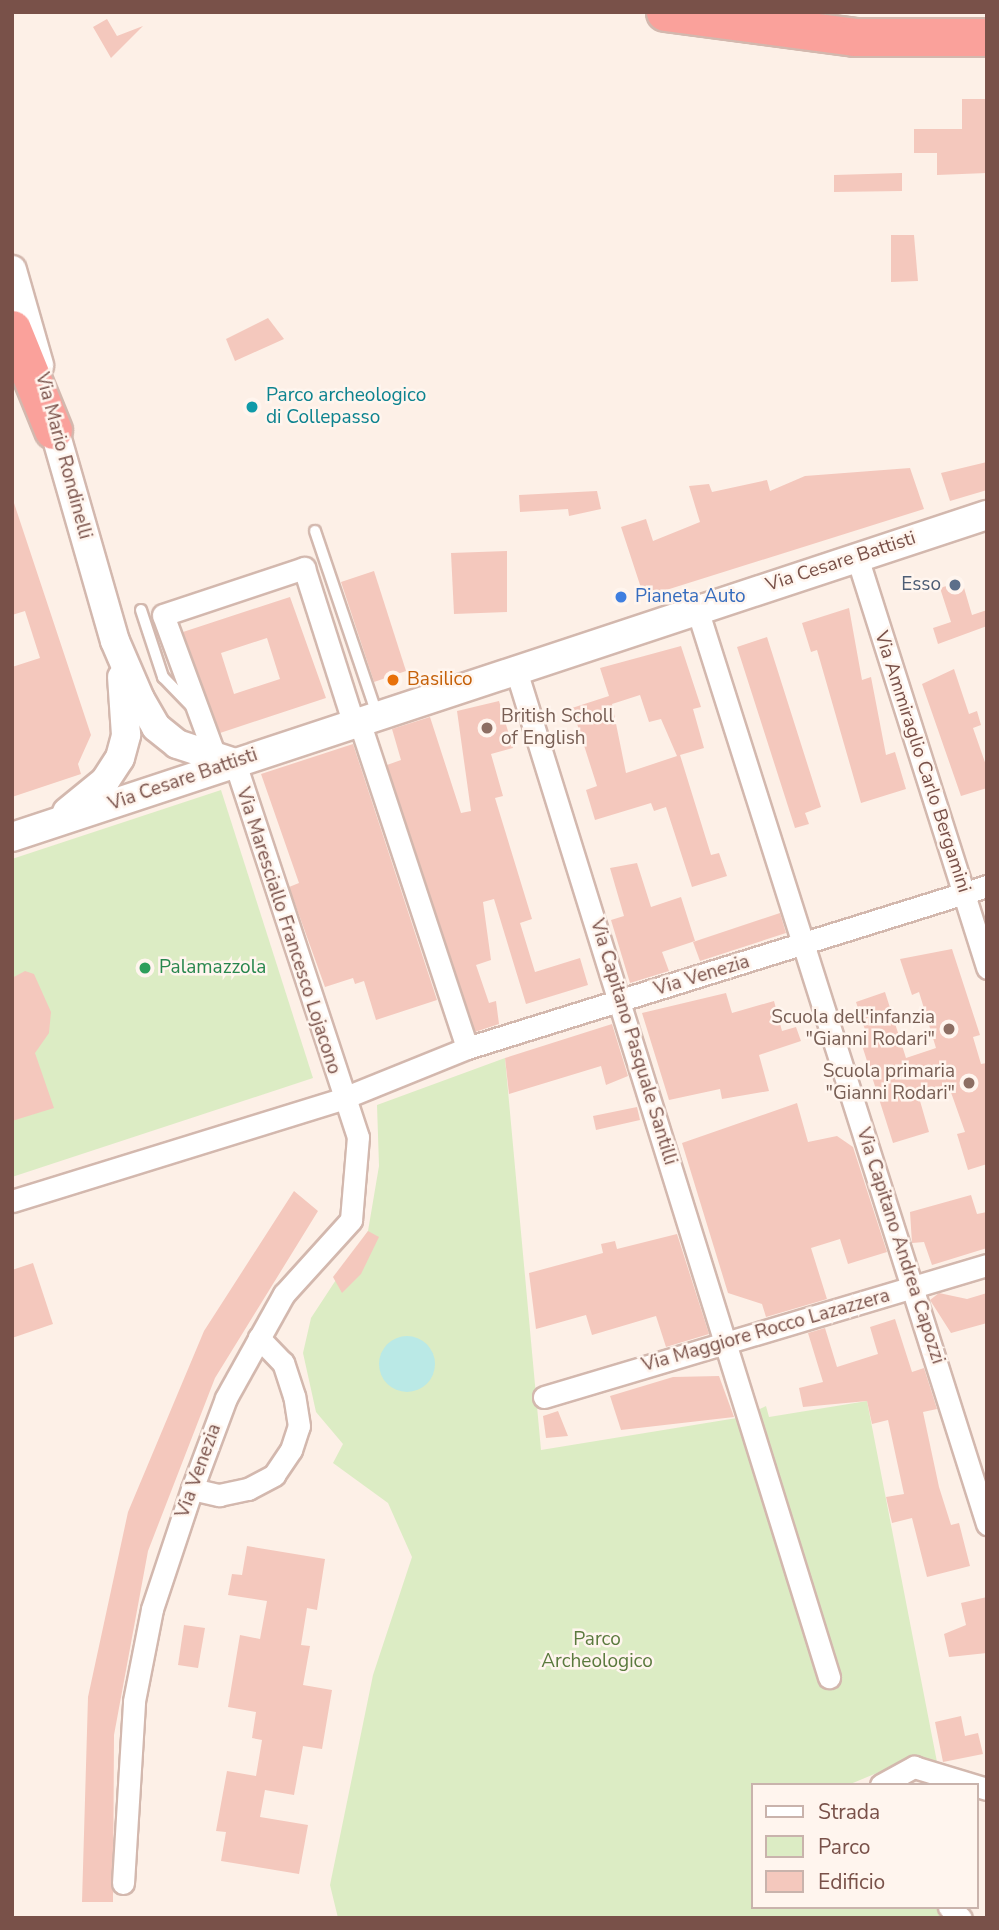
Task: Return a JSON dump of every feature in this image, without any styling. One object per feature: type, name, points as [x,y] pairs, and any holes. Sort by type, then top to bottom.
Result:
[{"type":"highway","points":[[665,12],[854,37],[987,37]]},
{"type":"highway","points":[[892,12],[936,12]]},
{"type":"highway","points":[[12,330],[53,430]]},
{"type":"main road","name":"Via Mario Rondinelli","points":[[12,270],[53,430],[115,641],[126,703],[120,758],[85,800],[45,827]]},
{"type":"main road","name":"Via Cesare Battisti","points":[[12,837],[225,761],[363,719],[515,667],[987,515]]},
{"type":"main road","name":"Via Mario Rondinelli","points":[[115,641],[156,727],[177,744],[225,761]]},
{"type":"street","name":"Via Ammiraglio Carlo Bergamini","points":[[857,557],[987,968]]},
{"type":"street","name":"Via Cesare Battisti","points":[[225,761],[195,709],[163,615],[304,568],[363,719]]},
{"type":"street","name":"Via Capitano Andrea Capozzi","points":[[697,609],[987,1524]]},
{"type":"street","name":"Via Capitano Pasquale Santilli","points":[[515,667],[752,1416],[828,1677]]},
{"type":"street","points":[[363,719],[467,1048]]},
{"type":"street","name":"Via Maresciallo Francesco Lojacono","points":[[225,761],[341,1099]]},
{"type":"street","name":"Via Venezia","points":[[12,1201],[341,1099],[467,1048],[987,886]]},
{"type":"street","name":"Via Venezia","points":[[123,1882],[134,1700],[152,1609],[226,1398],[284,1294],[351,1220],[358,1137],[341,1099]]},
{"type":"street","name":"Via Maggiore Rocco Lazazzera","points":[[544,1397],[987,1265]]},
{"type":"street","points":[[192,1489],[219,1495],[248,1489],[274,1475],[291,1450],[299,1426],[294,1396],[283,1363],[259,1338]]},
{"type":"street","points":[[885,1783],[914,1767],[967,1783]]},
{"type":"lane","points":[[315,531],[363,719]]},
{"type":"lane","points":[[141,610],[163,677],[195,709]]},
{"type":"green space","name":"Palamazzola","points":[[221,790],[313,1078],[12,1177],[12,859]]},
{"type":"green space","name":"Parco Archeologico","points":[[505,1058],[541,1450],[743,1417],[766,1406],[769,1417],[867,1401],[937,1762],[901,1763],[853,1783],[750,1783],[750,1909],[945,1909],[954,1918],[338,1918],[330,1885],[373,1675],[412,1557],[388,1503],[333,1463],[343,1444],[316,1412],[303,1353],[311,1318],[368,1231],[379,1166],[377,1105]]},
{"type":"water","points":[[407,1336],[418,1338],[427,1344],[433,1353],[433,1375],[427,1384],[418,1390],[407,1392],[396,1390],[387,1384],[381,1375],[379,1364],[381,1353],[387,1344],[396,1338]]},
{"type":"building","points":[[107,19],[117,36],[143,26],[111,58],[93,27]]},
{"type":"building","points":[[962,99],[987,99],[987,173],[937,175],[937,153],[914,153],[914,129],[962,129]]},
{"type":"building","points":[[902,173],[902,191],[834,192],[834,175]]},
{"type":"building","points":[[891,235],[914,235],[918,281],[891,282]]},
{"type":"building","points":[[268,318],[284,339],[235,361],[226,339]]},
{"type":"building","points":[[987,462],[987,490],[950,501],[941,473]]},
{"type":"building","points":[[910,468],[924,509],[644,597],[621,527],[646,519],[653,541],[700,522],[689,486],[709,484],[712,492],[767,480],[770,491],[805,476]]},
{"type":"building","points":[[597,491],[601,509],[569,516],[568,509],[520,512],[519,495]]},
{"type":"building","points":[[12,497],[91,735],[78,764],[81,774],[12,797],[12,667],[40,658],[25,611],[12,615]]},
{"type":"building","points":[[507,551],[507,612],[454,614],[451,553]]},
{"type":"building","points":[[374,571],[406,671],[374,682],[341,582]]},
{"type":"building","points":[[962,581],[972,615],[987,610],[987,626],[938,644],[933,628],[951,622],[940,588]]},
{"type":"building","points":[[290,597],[326,698],[220,733],[183,632]],"holes":[[[267,638],[280,679],[234,694],[221,653]]]},
{"type":"building","points":[[849,608],[862,680],[871,677],[886,755],[895,752],[906,789],[861,803],[817,650],[811,652],[802,623]]},
{"type":"building","points":[[767,637],[821,807],[805,813],[809,824],[795,828],[737,647]]},
{"type":"building","points":[[681,646],[701,707],[693,709],[704,748],[680,755],[711,855],[719,853],[727,876],[692,887],[666,807],[654,811],[651,803],[595,820],[586,790],[597,786],[572,708],[609,696],[600,668]],"holes":[[[640,695],[649,722],[661,719],[677,756],[626,773],[612,704]]]},
{"type":"building","points":[[954,669],[969,714],[977,711],[981,725],[973,728],[987,768],[987,788],[961,796],[922,684]]},
{"type":"building","points":[[499,701],[513,748],[491,754],[503,796],[495,798],[532,919],[520,923],[535,972],[580,958],[588,985],[526,1004],[494,899],[483,902],[491,960],[476,965],[489,1003],[496,1001],[499,1024],[475,1032],[387,765],[401,760],[392,729],[430,717],[461,813],[471,811],[457,711]]},
{"type":"building","points":[[353,744],[437,1000],[376,1020],[364,981],[355,984],[353,978],[325,987],[289,887],[299,883],[261,774]]},
{"type":"building","points":[[637,863],[651,907],[681,897],[695,941],[662,952],[669,971],[630,983],[611,920],[624,916],[610,868]]},
{"type":"building","points":[[780,913],[786,933],[700,961],[693,942]]},
{"type":"building","points":[[952,949],[980,1035],[973,1037],[981,1064],[987,1063],[987,1164],[968,1170],[957,1134],[965,1132],[948,1084],[918,1094],[929,1132],[893,1143],[860,1039],[867,1036],[856,1002],[885,992],[906,1058],[936,1048],[919,992],[912,995],[900,959]]},
{"type":"building","points":[[25,971],[34,974],[51,1012],[49,1033],[35,1053],[54,1108],[12,1121],[12,978]]},
{"type":"building","points":[[726,993],[732,1013],[774,1001],[782,1031],[796,1027],[801,1041],[759,1055],[769,1091],[722,1099],[720,1089],[669,1100],[642,1013]]},
{"type":"building","points":[[612,1024],[628,1076],[606,1085],[601,1066],[509,1094],[505,1058]]},
{"type":"building","points":[[797,1103],[808,1142],[837,1136],[853,1147],[887,1252],[848,1264],[840,1239],[811,1248],[827,1299],[766,1317],[762,1304],[728,1293],[682,1143]]},
{"type":"building","points":[[637,1107],[640,1120],[596,1130],[593,1116]]},
{"type":"building","points":[[294,1191],[318,1211],[215,1378],[148,1551],[114,1735],[113,1902],[82,1902],[88,1697],[128,1512],[204,1331]]},
{"type":"building","points":[[971,1195],[977,1214],[987,1212],[987,1248],[932,1265],[924,1242],[912,1243],[910,1212]]},
{"type":"building","points":[[368,1231],[379,1237],[361,1274],[342,1293],[333,1277]]},
{"type":"building","points":[[677,1234],[709,1334],[666,1347],[656,1316],[592,1335],[586,1315],[536,1329],[529,1273],[603,1253],[601,1244],[615,1241],[617,1249]]},
{"type":"building","points":[[33,1263],[53,1324],[12,1338],[12,1270]]},
{"type":"building","points":[[939,1293],[967,1299],[987,1293],[987,1323],[951,1333],[930,1300]]},
{"type":"building","points":[[895,1319],[912,1372],[924,1368],[937,1409],[923,1412],[939,1487],[951,1525],[959,1523],[970,1566],[927,1577],[912,1518],[892,1523],[886,1497],[904,1494],[888,1420],[872,1424],[867,1401],[803,1407],[799,1388],[823,1382],[808,1333],[825,1328],[837,1367],[878,1354],[870,1327]]},
{"type":"building","points":[[719,1376],[734,1417],[621,1430],[610,1396],[673,1377]]},
{"type":"building","points":[[558,1411],[568,1436],[546,1438],[543,1416]]},
{"type":"building","points":[[247,1546],[325,1559],[317,1610],[307,1608],[301,1645],[310,1646],[303,1685],[332,1690],[322,1749],[303,1746],[294,1795],[265,1790],[260,1817],[308,1825],[299,1874],[221,1861],[226,1832],[216,1831],[227,1771],[256,1776],[262,1740],[252,1738],[256,1712],[228,1707],[240,1635],[260,1639],[267,1601],[228,1595],[232,1574],[242,1575]]},
{"type":"building","points":[[987,1597],[987,1653],[949,1657],[944,1634],[966,1625],[961,1603]]},
{"type":"building","points":[[184,1625],[205,1628],[198,1668],[178,1665]]},
{"type":"building","points":[[961,1716],[965,1736],[978,1733],[983,1754],[943,1762],[935,1722]]},
{"type":"place","name":"Parco archeologico di Collepasso","points":[[252,407]]},
{"type":"place","name":"Esso","points":[[955,585]]},
{"type":"place","name":"Pianeta Auto","points":[[621,597]]},
{"type":"place","name":"Basilico","points":[[393,680]]},
{"type":"place","name":"British Scholl of English","points":[[487,728]]},
{"type":"place","name":"Palamazzola","points":[[145,968]]},
{"type":"place","name":"Scuola dell'infanzia \"Gianni Rodari\"","points":[[949,1029]]},
{"type":"place","name":"Scuola primaria \"Gianni Rodari\"","points":[[969,1083]]}]
